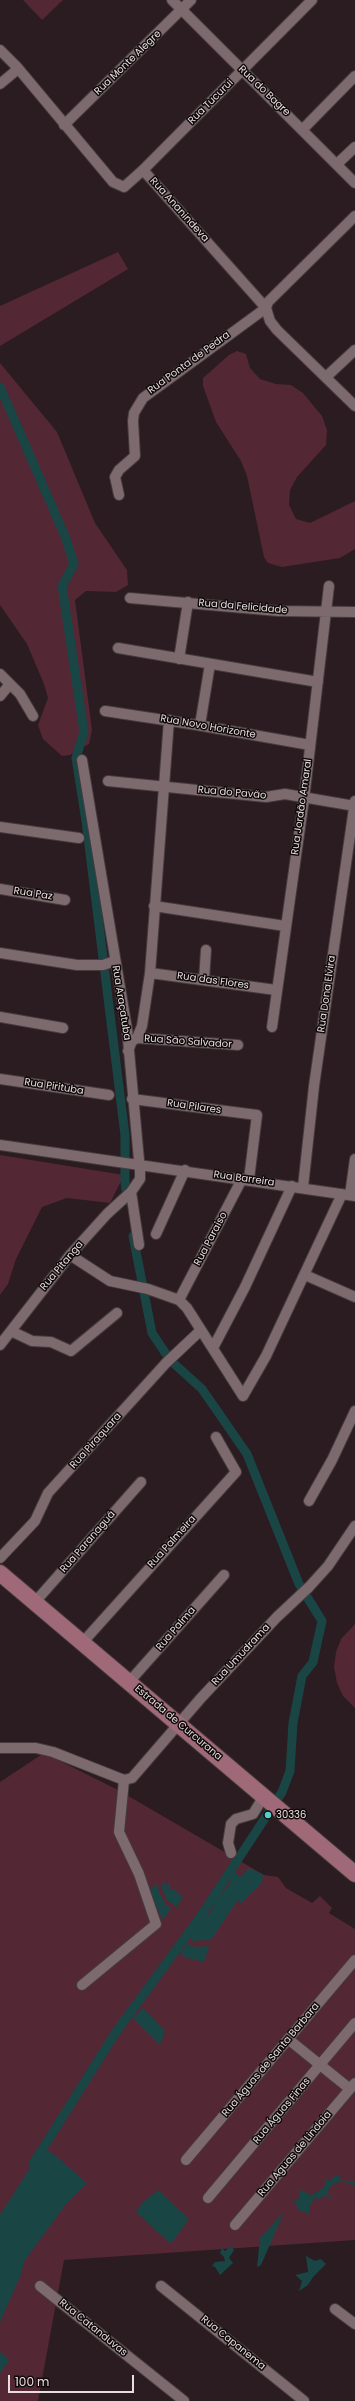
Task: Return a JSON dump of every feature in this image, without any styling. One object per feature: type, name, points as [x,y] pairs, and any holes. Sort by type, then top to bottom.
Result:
[{"type":"main road","name":"Estrada de Curcurana","points":[[0,1573],[179,1723],[355,1874]]},
{"type":"street","name":"Rua do Bagre","points":[[172,0],[303,129],[355,183]]},
{"type":"street","name":"Rua Monte Alegre","points":[[64,125],[191,0]]},
{"type":"street","name":"Rua Tucurui","points":[[143,170],[312,0]]},
{"type":"street","name":"Rua Ananindeva","points":[[0,50],[18,69],[64,125],[119,186],[128,184],[143,170],[266,308],[270,321],[277,330],[355,406]]},
{"type":"street","points":[[0,84],[18,69]]},
{"type":"street","points":[[303,129],[355,76]]},
{"type":"street","points":[[337,164],[355,147]]},
{"type":"street","points":[[266,308],[273,297],[355,216]]},
{"type":"street","name":"Rua Ponta de Pedra","points":[[119,495],[115,477],[119,470],[135,456],[134,417],[143,398],[150,390],[266,308]]},
{"type":"street","points":[[326,377],[355,350]]},
{"type":"street","name":"Rua Jordão Amaral","points":[[272,1027],[304,799],[329,586]]},
{"type":"street","name":"Rua da Felicidade","points":[[130,598],[278,611],[355,612]]},
{"type":"street","points":[[179,659],[188,602]]},
{"type":"street","points":[[118,648],[318,682]]},
{"type":"street","points":[[200,725],[210,664]]},
{"type":"street","points":[[0,674],[20,694],[33,716]]},
{"type":"street","points":[[0,696],[10,684]]},
{"type":"street","name":"Rua Novo Horizonte","points":[[105,711],[200,725],[310,745]]},
{"type":"street","points":[[128,1051],[132,1041],[137,1038],[142,1026],[150,973],[169,720]]},
{"type":"street","name":"Rua Araçatuba","points":[[82,760],[125,1014],[136,1166],[140,1179],[130,1192]]},
{"type":"street","name":"Rua do Pavão","points":[[108,781],[266,797],[284,794],[304,799],[355,804]]},
{"type":"street","name":"Rua Dona Elvira","points":[[303,1187],[314,1086],[355,804]]},
{"type":"street","points":[[0,827],[79,838]]},
{"type":"street","name":"Rua Paz","points":[[0,889],[65,900]]},
{"type":"street","points":[[154,906],[285,926]]},
{"type":"street","points":[[204,980],[206,950]]},
{"type":"street","points":[[0,953],[77,965],[103,965],[115,961]]},
{"type":"street","name":"Rua das Flores","points":[[150,973],[276,990]]},
{"type":"street","points":[[0,1017],[63,1028]]},
{"type":"street","name":"Rua São Salvador","points":[[137,1038],[238,1045]]},
{"type":"street","name":"Rua Pirituba","points":[[0,1079],[109,1095]]},
{"type":"street","name":"Rua Pilares","points":[[132,1099],[257,1116],[245,1179]]},
{"type":"street","name":"Rua Barreira","points":[[0,1145],[121,1164],[184,1170],[349,1195]]},
{"type":"street","points":[[70,1255],[110,1281],[148,1289],[179,1300],[187,1308],[243,1396],[246,1394],[305,1275],[349,1195],[355,1159]]},
{"type":"street","points":[[156,1234],[184,1170]]},
{"type":"street","name":"Rua Paraiso","points":[[179,1300],[245,1179]]},
{"type":"street","points":[[213,1348],[245,1287],[292,1186]]},
{"type":"street","points":[[130,1192],[139,1245]]},
{"type":"street","name":"Rua Pitanga","points":[[0,1345],[70,1255],[130,1192]]},
{"type":"street","points":[[305,1275],[355,1297]]},
{"type":"street","points":[[11,1331],[32,1341],[52,1342],[71,1351],[117,1313]]},
{"type":"street","name":"Rua Piraquara","points":[[0,1558],[34,1521],[48,1493],[166,1364],[201,1330]]},
{"type":"street","points":[[309,1501],[332,1460],[355,1411]]},
{"type":"street","name":"Rua Palmeira","points":[[83,1642],[236,1472],[216,1438]]},
{"type":"street","name":"Rua Paranaguá","points":[[35,1602],[141,1482]]},
{"type":"street","name":"Rua Umudrama","points":[[124,1780],[132,1778],[179,1723],[277,1617],[309,1587],[328,1566],[355,1526]]},
{"type":"street","name":"Rua Palma","points":[[129,1682],[224,1575]]},
{"type":"street","points":[[0,1748],[36,1748],[53,1752],[124,1780],[119,1832],[139,1874],[156,1924],[82,1985]]},
{"type":"street","points":[[230,1853],[228,1843],[231,1824],[236,1819],[253,1814],[266,1798]]},
{"type":"street","name":"Rua Águas de Santa Barbara","points":[[186,2160],[355,1960]]},
{"type":"street","name":"Rua Águas Finas","points":[[208,2198],[355,2023]]},
{"type":"street","points":[[288,2039],[320,2065],[352,2086]]},
{"type":"street","name":"Rua Aguas de Lindoia","points":[[235,2225],[352,2086]]},
{"type":"street","name":"Rua Catanduvas","points":[[40,2286],[184,2401]]},
{"type":"street","name":"Rua Capanema","points":[[161,2286],[301,2400]]},
{"type":"street","points":[[335,2308],[355,2324]]},
{"type":"shaded area","points":[[23,0],[63,0],[42,20]]},
{"type":"shaded area","points":[[118,252],[128,269],[0,346],[0,306]]},
{"type":"shaded area","points":[[237,351],[246,354],[250,368],[260,379],[276,384],[291,385],[303,393],[322,416],[327,430],[326,445],[297,477],[290,490],[289,505],[296,519],[310,523],[355,501],[355,549],[340,558],[282,567],[268,563],[264,557],[247,476],[241,461],[216,422],[203,386],[203,378],[229,355]]},
{"type":"shaded area","points":[[0,363],[57,432],[95,523],[127,570],[128,585],[116,592],[86,591],[75,600],[92,730],[89,744],[70,755],[62,756],[43,739],[38,725],[48,698],[44,684],[27,644],[0,605]]},
{"type":"shaded area","points":[[0,1155],[124,1175],[110,1203],[67,1198],[42,1207],[16,1259],[8,1284],[0,1295]]},
{"type":"shaded area","points":[[355,1624],[355,1708],[343,1696],[337,1683],[334,1667],[336,1652],[341,1639]]},
{"type":"shaded area","points":[[44,1753],[118,1790],[264,1875],[278,1877],[286,1888],[312,1903],[320,1896],[332,1908],[329,1913],[355,1929],[355,2240],[64,2260],[38,2401],[0,2401],[0,1782]]},
{"type":"water","points":[[249,1868],[264,1875],[260,1885],[241,1903],[237,1901],[211,1940],[191,1941],[191,1935],[199,1926],[201,1920],[210,1914],[217,1899],[230,1884],[232,1874],[237,1873],[240,1877]]},
{"type":"water","points":[[164,1882],[166,1885],[170,1883],[170,1889],[174,1889],[183,1897],[177,1907],[167,1900],[161,1886]]},
{"type":"water","points":[[157,1884],[159,1892],[166,1905],[171,1908],[163,1920],[152,1897],[152,1888]]},
{"type":"water","points":[[187,1944],[196,1947],[209,1946],[204,1962],[188,1958],[180,1954]]},
{"type":"water","points":[[143,2008],[165,2031],[160,2045],[133,2018]]},
{"type":"water","points":[[50,2151],[87,2183],[66,2204],[25,2260],[19,2279],[0,2322],[0,2215],[39,2154]]},
{"type":"water","points":[[338,2175],[341,2180],[355,2182],[355,2185],[342,2181],[333,2184],[327,2192],[332,2201],[325,2195],[317,2201],[316,2195],[309,2208],[309,2214],[299,2210],[294,2200],[300,2198],[299,2189],[311,2195],[322,2189],[326,2184],[325,2179],[331,2181],[332,2178]]},
{"type":"water","points":[[158,2190],[189,2219],[171,2244],[136,2212],[141,2204]]},
{"type":"water","points":[[284,2212],[261,2265],[257,2267],[260,2238]]},
{"type":"water","points":[[231,2246],[234,2250],[229,2258],[233,2263],[220,2275],[215,2267],[212,2266],[215,2262],[225,2261],[224,2257],[220,2253],[222,2248],[225,2251]]},
{"type":"water","points":[[306,2256],[315,2261],[321,2259],[326,2264],[313,2277],[308,2285],[299,2291],[302,2281],[295,2275],[308,2272]]},
{"type":"water","points":[[0,2352],[9,2360],[0,2373]]},
{"type":"waterway","points":[[0,387],[65,536],[74,564],[62,586],[84,732],[76,758],[86,821],[125,1135],[125,1183],[128,1201]]},
{"type":"waterway","points":[[33,2164],[116,2032],[201,1916],[282,1792],[290,1771],[293,1723],[302,1676],[313,1662],[322,1621],[299,1584],[247,1454],[202,1389],[170,1360],[152,1333],[133,1236]]},
{"type":"place","name":"30336","points":[[268,1815]]}]
